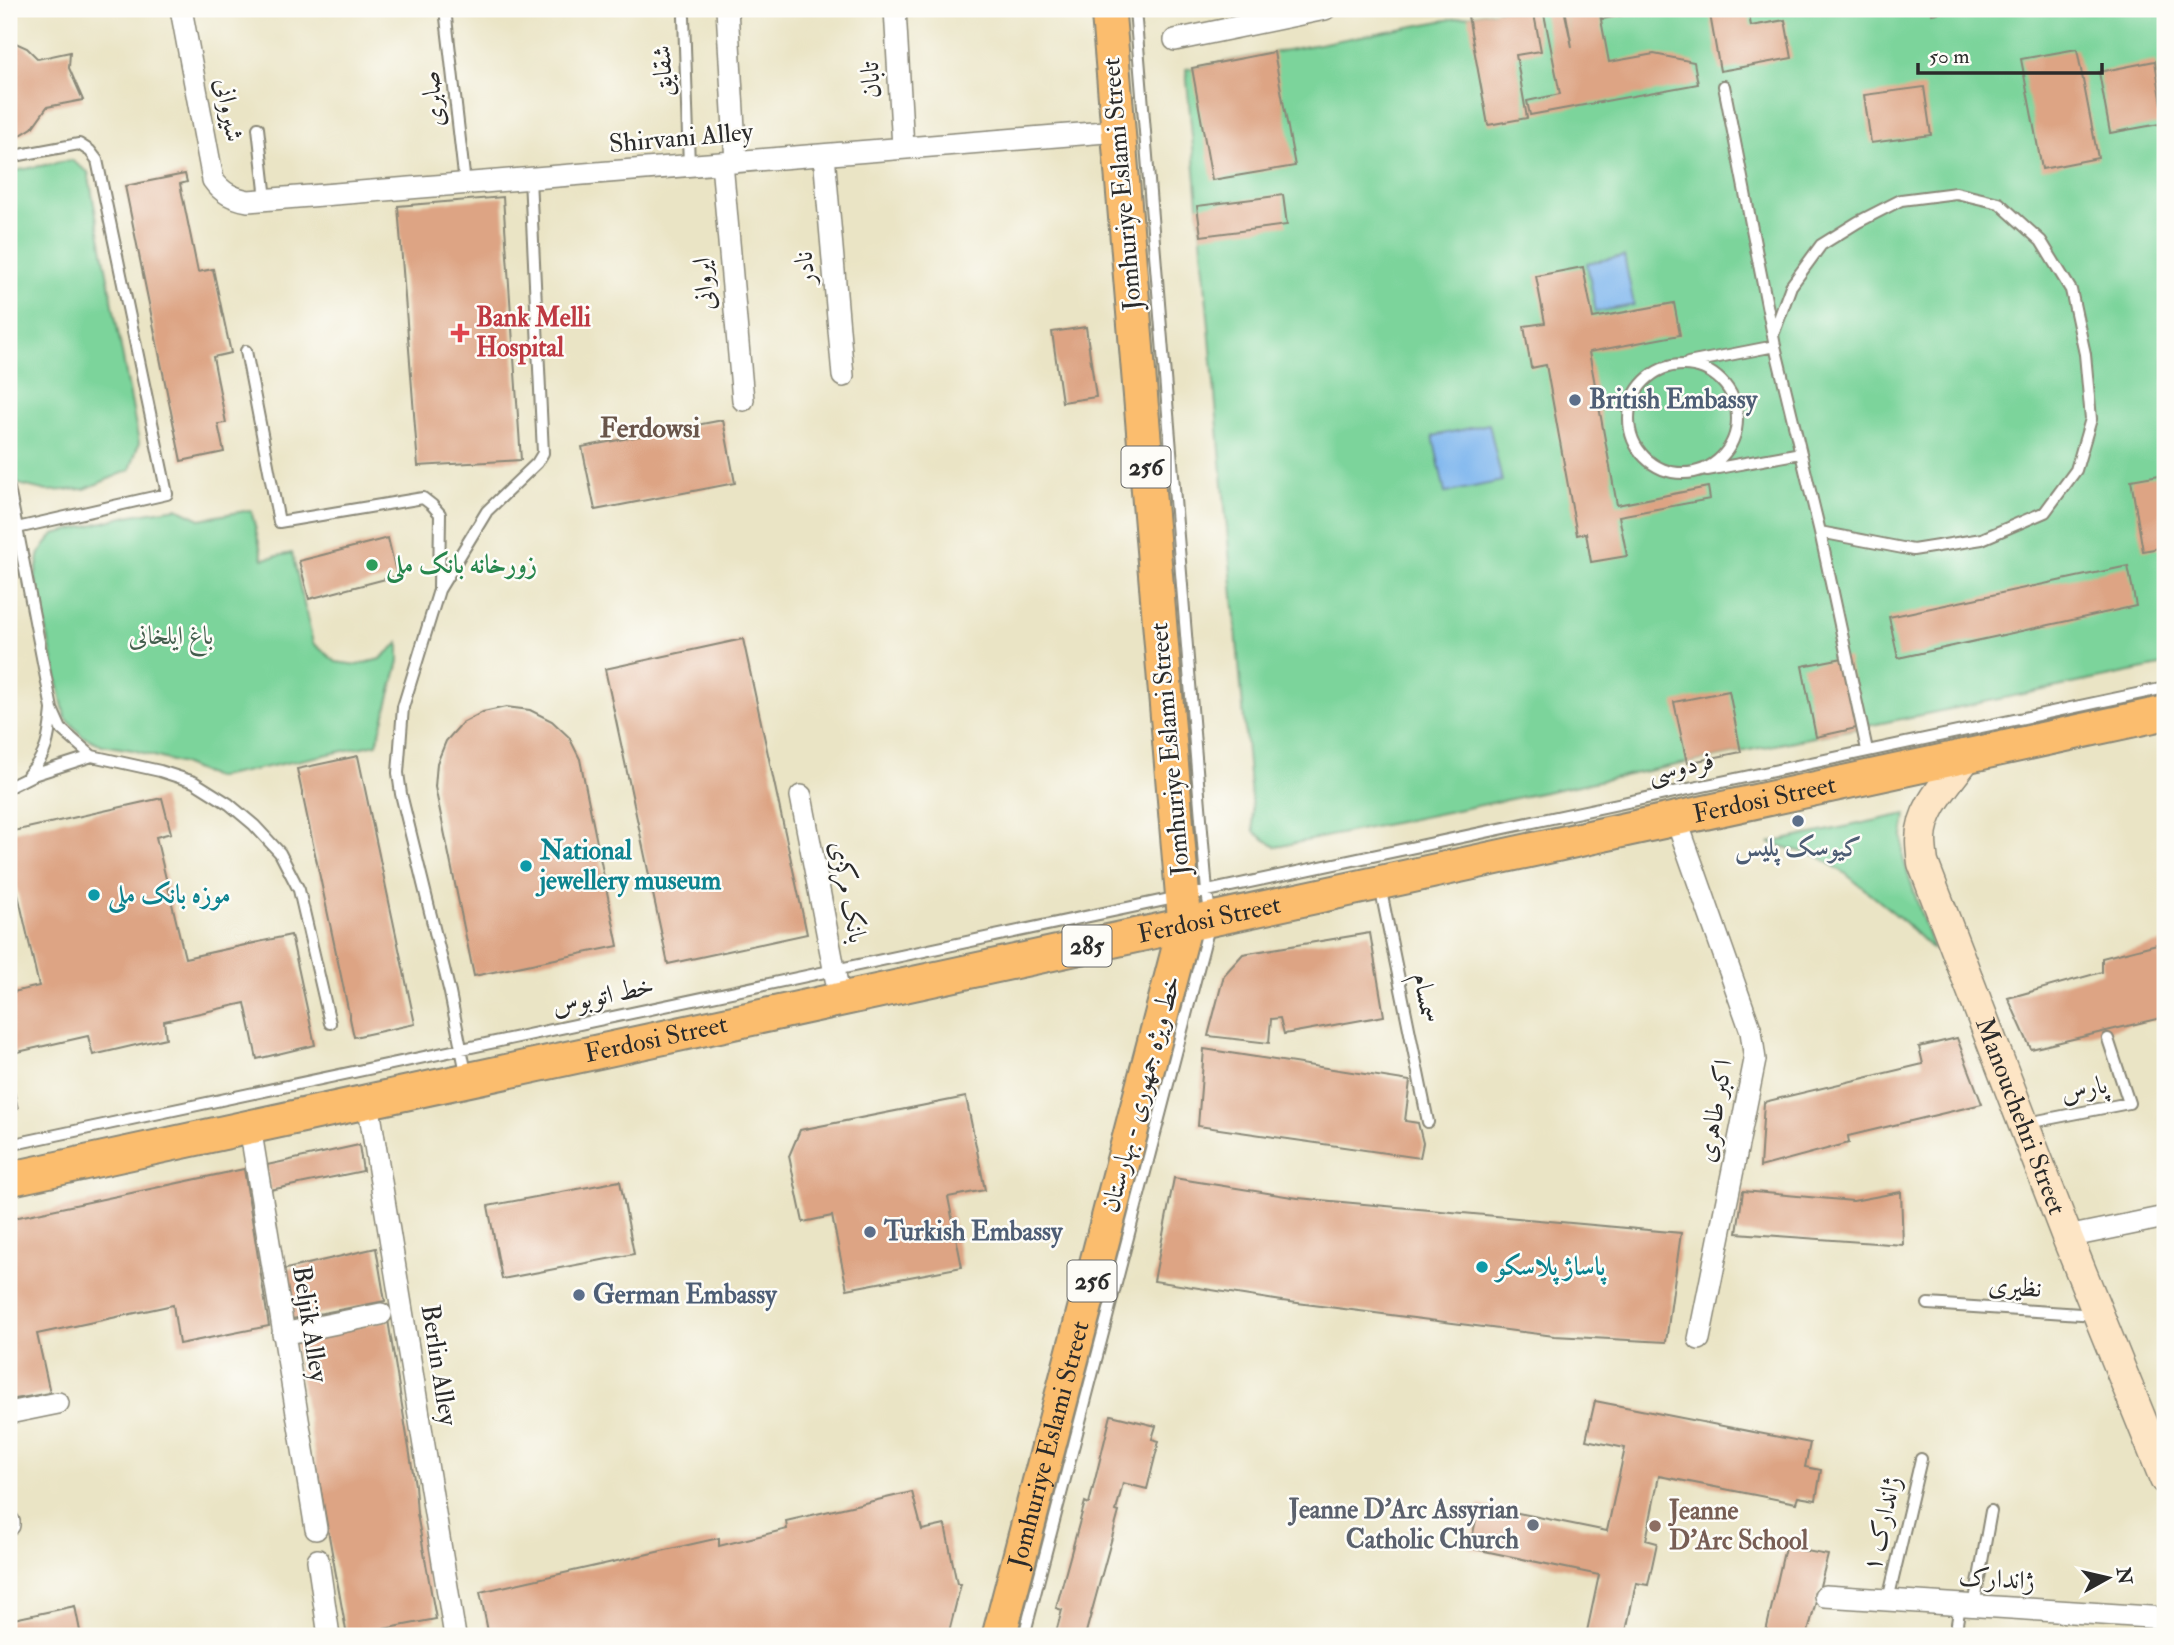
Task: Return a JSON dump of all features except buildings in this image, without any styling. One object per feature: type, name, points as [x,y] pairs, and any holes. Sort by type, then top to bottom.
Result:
[{"type":"main road","name":"Jomhuriye Eslami Street","points":[[999,1636],[1196,908],[1108,9]]},
{"type":"main road","name":"Ferdosi Street","points":[[9,1179],[368,1102],[464,1065],[1196,908],[1380,883],[2165,713]]},
{"type":"street","name":"شیروانی","points":[[181,9],[213,180],[226,194],[237,199],[257,200]]},
{"type":"street","name":"ایروانی","points":[[727,9],[729,162],[743,400]]},
{"type":"street","name":"تابان","points":[[895,9],[903,148]]},
{"type":"street","points":[[1175,40],[1325,9]]},
{"type":"street","name":"Shirvani Alley","points":[[257,200],[1118,131]]},
{"type":"street","name":"نادر","points":[[824,155],[843,376]]},
{"type":"street","name":"Manouchehri Street","points":[[1967,757],[1931,804],[1924,819],[1921,838],[1923,863],[2067,1237],[2165,1479]]},
{"type":"street","name":"بانک مرکزی","points":[[801,796],[837,985]]},
{"type":"street","name":"اکبر طاهری","points":[[1676,819],[1751,1031],[1755,1060],[1699,1339]]},
{"type":"street","name":"Berlin Alley","points":[[368,1102],[455,1636]]},
{"type":"street","name":"Beljik Alley","points":[[250,1127],[284,1334],[281,1361],[316,1529]]},
{"type":"street","points":[[2067,1237],[2165,1217]]},
{"type":"street","points":[[284,1334],[380,1314]]},
{"type":"street","points":[[9,1413],[58,1403]]},
{"type":"street","points":[[318,1560],[329,1636]]},
{"type":"street","name":"ژاندارک","points":[[1825,1596],[2165,1618]]},
{"type":"lane","name":"صابری","points":[[446,9],[465,184]]},
{"type":"lane","name":"خط ویژه جمهوری - بهارستان","points":[[1024,1636],[1196,908],[1135,9]]},
{"type":"lane","name":"شقایق","points":[[684,17],[689,166]]},
{"type":"lane","points":[[1724,86],[1774,340],[1820,532],[1867,750]]},
{"type":"lane","points":[[257,200],[258,128]]},
{"type":"lane","points":[[9,157],[79,144],[97,160],[167,494],[13,529]]},
{"type":"lane","points":[[9,1145],[464,1065],[450,993],[398,773],[403,707],[439,590],[487,511],[537,463],[543,453],[530,178]]},
{"type":"lane","points":[[1774,340],[1791,286],[1821,245],[1901,200],[1955,193],[1999,203],[2041,241],[2071,290],[2085,354],[2091,419],[2076,470],[2045,512],[1982,539],[1913,550],[1820,532]]},
{"type":"lane","points":[[1774,340],[1662,369],[1647,379],[1635,393],[1630,410],[1630,428],[1635,445],[1646,459],[1661,469],[1679,474],[1801,453]]},
{"type":"lane","points":[[246,351],[279,522],[423,498],[440,514],[439,590]]},
{"type":"lane","points":[[1679,365],[1697,366],[1714,374],[1727,386],[1735,402],[1738,420],[1735,438],[1726,453],[1713,466],[1696,472]]},
{"type":"lane","points":[[9,488],[13,529],[52,709],[61,729],[92,756],[160,771],[194,782],[246,818],[280,853],[299,890],[330,1023]]},
{"type":"lane","name":"فردوسی","points":[[1196,908],[1867,750],[2165,688]]},
{"type":"lane","points":[[24,779],[39,763],[46,749],[52,709]]},
{"type":"lane","points":[[9,787],[24,779],[92,756]]},
{"type":"lane","name":"سمسام","points":[[1380,883],[1428,1122]]},
{"type":"lane","name":"پارس","points":[[2024,1124],[2129,1103],[2108,1040]]},
{"type":"lane","name":"نظیری","points":[[1928,1304],[2099,1315]]},
{"type":"lane","name":"ژاندارک ۱","points":[[1888,1600],[1921,1459]]},
{"type":"lane","points":[[1955,1636],[1967,1605],[1991,1511]]},
{"type":"green space","name":"British Embassy","points":[[1505,9],[2165,9],[2165,665],[1276,847],[1254,832],[1186,69]]},
{"type":"green space","points":[[71,160],[88,172],[139,443],[130,470],[85,489],[47,491],[18,484],[9,437],[9,172]]},
{"type":"green space","name":"باغ ایلخانی","points":[[177,508],[200,519],[251,510],[263,559],[292,553],[313,643],[336,662],[357,665],[380,659],[399,643],[399,661],[377,744],[215,778],[182,764],[133,750],[102,745],[82,736],[65,717],[35,577],[40,552],[54,534],[132,515]]},
{"type":"green space","points":[[1906,814],[1903,858],[1933,950],[1900,918],[1846,874],[1818,856],[1769,843]]},
{"type":"water","points":[[1624,256],[1634,305],[1596,312],[1587,263]]},
{"type":"water","points":[[1489,424],[1502,481],[1445,493],[1433,436]]},
{"type":"place","name":"Bank Melli Hospital","points":[[460,333]]},
{"type":"place","name":"British Embassy","points":[[1575,400]]},
{"type":"place","name":"زورخانه بانک ملی","points":[[372,565]]},
{"type":"place","name":"کیوسک پلیس","points":[[1798,821]]},
{"type":"place","name":"National jewellery museum","points":[[526,866]]},
{"type":"place","name":"موزه بانک ملی","points":[[94,895]]},
{"type":"place","name":"Turkish Embassy","points":[[870,1232]]},
{"type":"place","name":"پاساژ پلاسکو","points":[[1482,1267]]},
{"type":"place","name":"German Embassy","points":[[579,1295]]},
{"type":"place","name":"Jeanne D'Arc Assyrian Catholic Church","points":[[1533,1525]]},
{"type":"place","name":"Jeanne D'Arc School","points":[[1655,1526]]},
{"type":"district","name":"Ferdowsi","points":[[650,428]]}]
